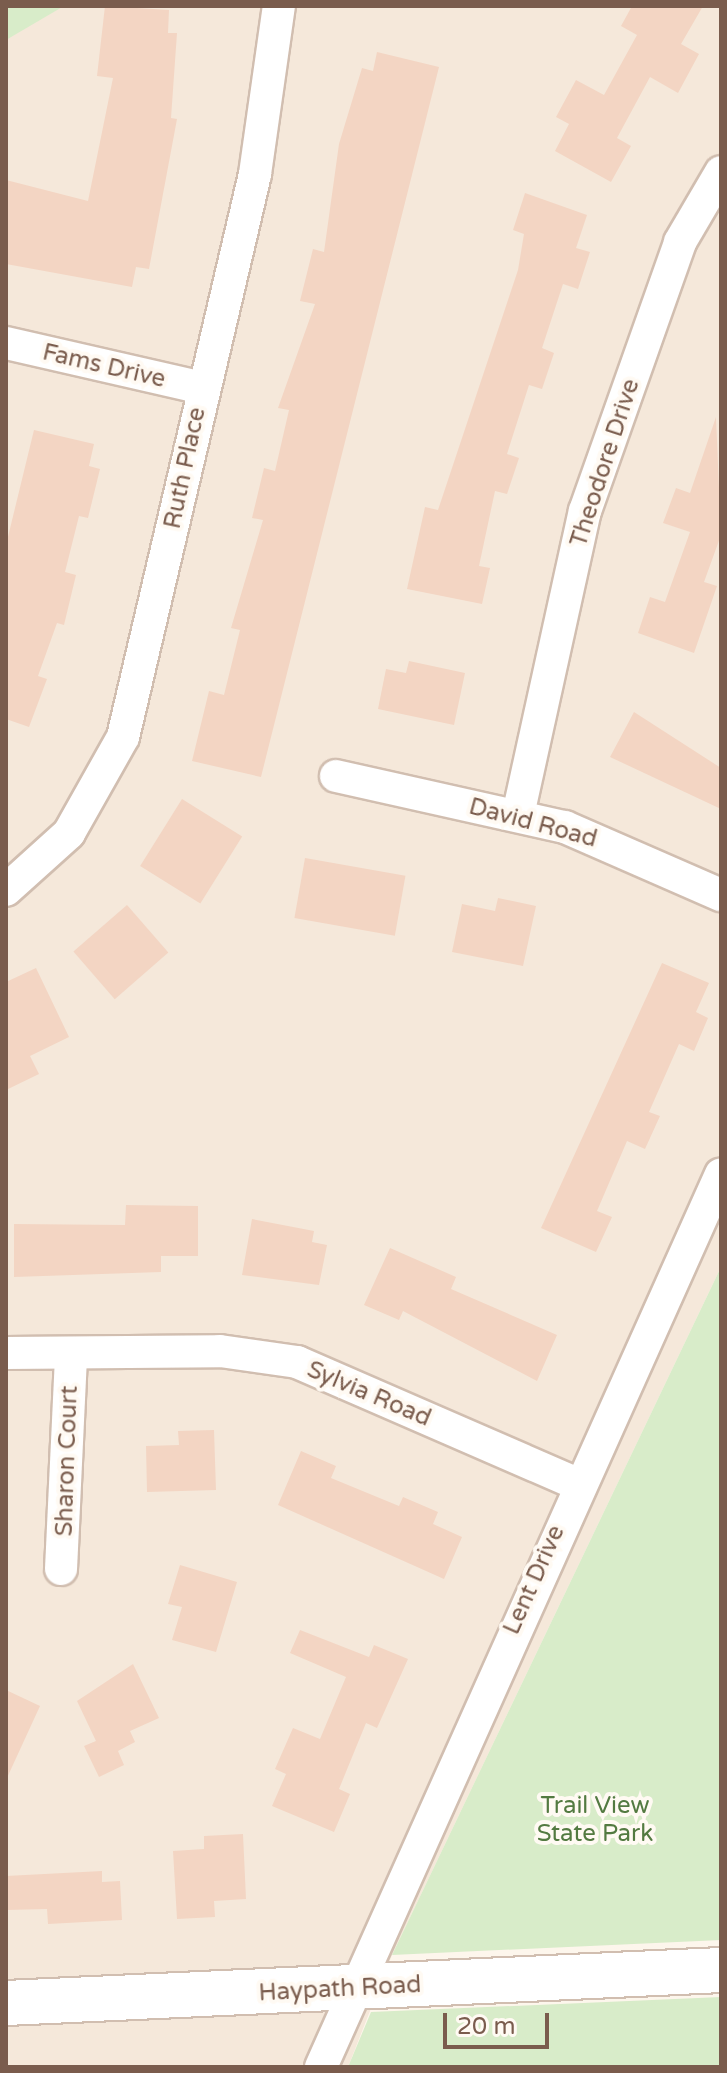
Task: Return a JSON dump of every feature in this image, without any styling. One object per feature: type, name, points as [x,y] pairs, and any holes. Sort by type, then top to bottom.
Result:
[{"type":"street","name":"Ruth Place","points":[[6,890],[69,833],[123,737],[202,388],[255,174],[279,6]]},
{"type":"street","name":"Theodore Drive","points":[[518,815],[585,511],[680,242],[721,172]]},
{"type":"street","name":"Fams Drive","points":[[6,343],[202,388]]},
{"type":"street","name":"David Road","points":[[336,776],[518,815],[610,845],[721,895]]},
{"type":"street","name":"Lent Drive","points":[[321,2067],[353,1988],[577,1484],[721,1174]]},
{"type":"street","name":"Sylvia Road","points":[[6,1353],[220,1351],[297,1362],[577,1484]]},
{"type":"street","name":"Sharon Court","points":[[61,1569],[71,1353]]},
{"type":"street","name":"Haypath Road","points":[[6,2003],[721,1970]]},
{"type":"shaded area","points":[[6,6],[721,6],[721,1267],[392,1955],[348,2067],[6,2067]]},
{"type":"green space","points":[[6,6],[64,6],[6,40]]},
{"type":"green space","name":"Trail View State Park","points":[[721,1267],[721,1940],[392,1955]]},
{"type":"green space","points":[[721,1997],[721,2067],[348,2067],[371,2012]]},
{"type":"building","points":[[105,6],[169,10],[168,33],[177,33],[171,118],[177,119],[149,269],[136,267],[132,287],[6,264],[6,180],[88,201],[113,78],[97,76]]},
{"type":"building","points":[[632,6],[703,6],[681,44],[699,54],[678,93],[650,77],[617,138],[631,146],[611,182],[555,151],[569,124],[556,117],[576,80],[604,95],[637,35],[621,26]]},
{"type":"building","points":[[377,52],[439,67],[261,777],[192,761],[209,691],[224,695],[240,630],[231,628],[263,520],[252,518],[264,468],[275,471],[289,410],[278,408],[315,304],[300,301],[313,249],[324,252],[339,144],[362,68],[373,71]]},
{"type":"building","points":[[525,193],[587,215],[576,248],[590,252],[578,289],[563,284],[542,348],[554,353],[542,389],[529,385],[507,454],[519,458],[507,494],[495,491],[479,566],[490,568],[482,604],[407,589],[425,507],[438,510],[518,270],[524,234],[513,230]]},
{"type":"building","points":[[716,417],[721,535],[704,582],[717,586],[694,653],[638,633],[650,597],[665,602],[690,532],[663,523],[676,488],[690,493]]},
{"type":"building","points":[[34,430],[94,444],[89,466],[100,469],[88,518],[79,516],[65,572],[76,575],[64,625],[57,623],[38,676],[47,679],[29,727],[6,719],[6,545]]},
{"type":"building","points":[[409,661],[465,673],[454,725],[378,709],[386,669],[406,673]]},
{"type":"building","points":[[634,712],[721,768],[721,809],[610,757]]},
{"type":"building","points":[[182,799],[242,837],[200,904],[140,866]]},
{"type":"building","points":[[305,858],[405,876],[395,936],[294,918]]},
{"type":"building","points":[[498,898],[536,906],[523,966],[452,952],[462,904],[495,911]]},
{"type":"building","points":[[127,905],[168,953],[115,999],[73,952]]},
{"type":"building","points":[[662,963],[709,983],[696,1012],[708,1018],[694,1051],[679,1044],[649,1112],[660,1116],[645,1149],[627,1141],[597,1211],[612,1217],[596,1252],[541,1228]]},
{"type":"building","points":[[36,968],[69,1037],[30,1056],[39,1074],[6,1090],[6,982]]},
{"type":"building","points":[[126,1205],[198,1206],[198,1256],[161,1256],[161,1272],[14,1277],[14,1224],[125,1225]]},
{"type":"building","points":[[252,1219],[314,1231],[312,1242],[327,1245],[319,1285],[242,1275]]},
{"type":"building","points":[[390,1248],[456,1277],[451,1289],[557,1335],[537,1381],[403,1311],[399,1320],[364,1305]]},
{"type":"building","points":[[214,1430],[216,1490],[147,1492],[146,1446],[179,1445],[178,1431]]},
{"type":"building","points":[[301,1451],[336,1466],[331,1478],[399,1506],[403,1497],[438,1512],[433,1524],[462,1537],[444,1579],[278,1505]]},
{"type":"building","points":[[180,1565],[237,1582],[216,1652],[172,1640],[182,1607],[168,1604]]},
{"type":"building","points":[[300,1630],[369,1657],[374,1645],[408,1659],[377,1728],[366,1723],[339,1789],[350,1794],[334,1832],[272,1806],[286,1774],[275,1769],[293,1728],[320,1739],[346,1677],[290,1653]]},
{"type":"building","points":[[133,1664],[159,1718],[130,1731],[135,1742],[118,1751],[124,1765],[99,1777],[84,1746],[96,1741],[77,1701]]},
{"type":"building","points":[[6,1690],[40,1706],[6,1780]]},
{"type":"building","points":[[243,1834],[246,1899],[214,1901],[215,1917],[177,1919],[173,1851],[204,1849],[204,1836]]},
{"type":"building","points":[[102,1871],[102,1882],[120,1881],[122,1920],[48,1924],[47,1909],[6,1910],[6,1876]]}]
